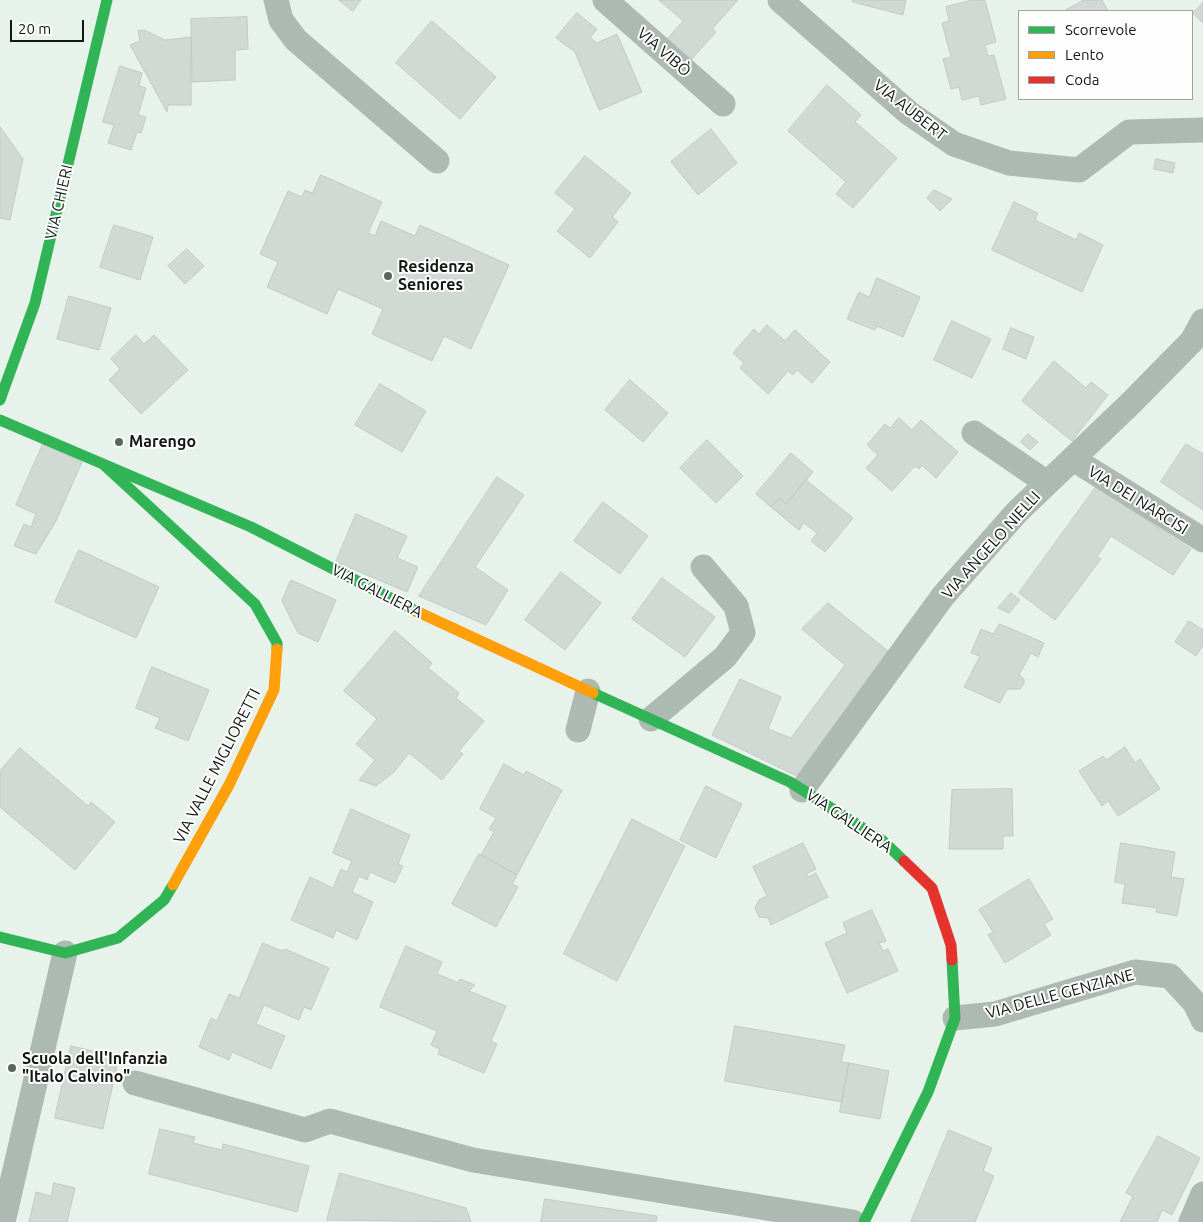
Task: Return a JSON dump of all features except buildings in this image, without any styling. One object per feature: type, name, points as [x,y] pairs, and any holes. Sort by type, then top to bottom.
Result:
[{"type":"street","name":"VIA CHIERI","points":[[0,400],[35,302],[107,0]]},
{"type":"street","points":[[276,0],[281,20],[296,40],[437,161]]},
{"type":"street","name":"VIA VIBÒ","points":[[605,0],[723,104]]},
{"type":"street","name":"VIA AUBERT","points":[[780,0],[909,113],[954,144],[1009,163],[1079,170],[1129,132],[1203,130]]},
{"type":"street","name":"VIA ANGELO NIELLI","points":[[802,790],[943,596],[1017,512],[1192,341],[1203,322]]},
{"type":"street","name":"VIA VALLE MIGLIORETTI","points":[[0,420],[103,464],[255,604],[277,643],[274,690],[230,785],[164,900],[118,938],[65,953],[0,937]]},
{"type":"street","points":[[974,433],[1047,484]]},
{"type":"street","name":"VIA DEI NARCISI","points":[[1073,459],[1203,540]]},
{"type":"street","name":"VIA GALLIERA","points":[[103,464],[251,527],[438,623],[790,782],[882,841],[932,888],[951,945],[955,1018],[928,1092],[864,1222]]},
{"type":"street","points":[[651,719],[725,657],[743,633],[736,606],[703,567]]},
{"type":"street","points":[[578,730],[588,691]]},
{"type":"street","points":[[3,1222],[65,953]]},
{"type":"street","name":"VIA DELLE GENZIANE","points":[[955,1018],[995,1014],[1135,972],[1170,976],[1195,1003],[1203,1020]]},
{"type":"street","points":[[135,1083],[305,1130],[330,1121],[473,1160],[854,1222]]},
{"type":"street","points":[[1191,1222],[1203,1194]]},
{"type":"traffic: fast","points":[[0,400],[35,303],[107,0]]},
{"type":"traffic: fast","points":[[0,420],[103,464],[255,604],[277,643],[277,649]]},
{"type":"traffic: fast","points":[[103,464],[251,527],[418,612]]},
{"type":"traffic: fast","points":[[593,693],[790,782],[883,841],[904,861]]},
{"type":"traffic: fast","points":[[0,937],[65,953],[118,938],[164,900],[173,885]]},
{"type":"traffic: fast","points":[[864,1222],[928,1092],[955,1018],[952,960]]},
{"type":"traffic: slow","points":[[418,612],[593,693]]},
{"type":"traffic: slow","points":[[173,885],[229,785],[274,690],[277,649]]},
{"type":"traffic: jam","points":[[904,861],[932,888],[951,945],[952,960]]},
{"type":"place","name":"Residenza Seniores","points":[[388,276]]},
{"type":"place","name":"Marengo","points":[[119,442]]},
{"type":"place","name":"Scuola dell'Infanzia \"Italo Calvino\"","points":[[12,1068]]}]
